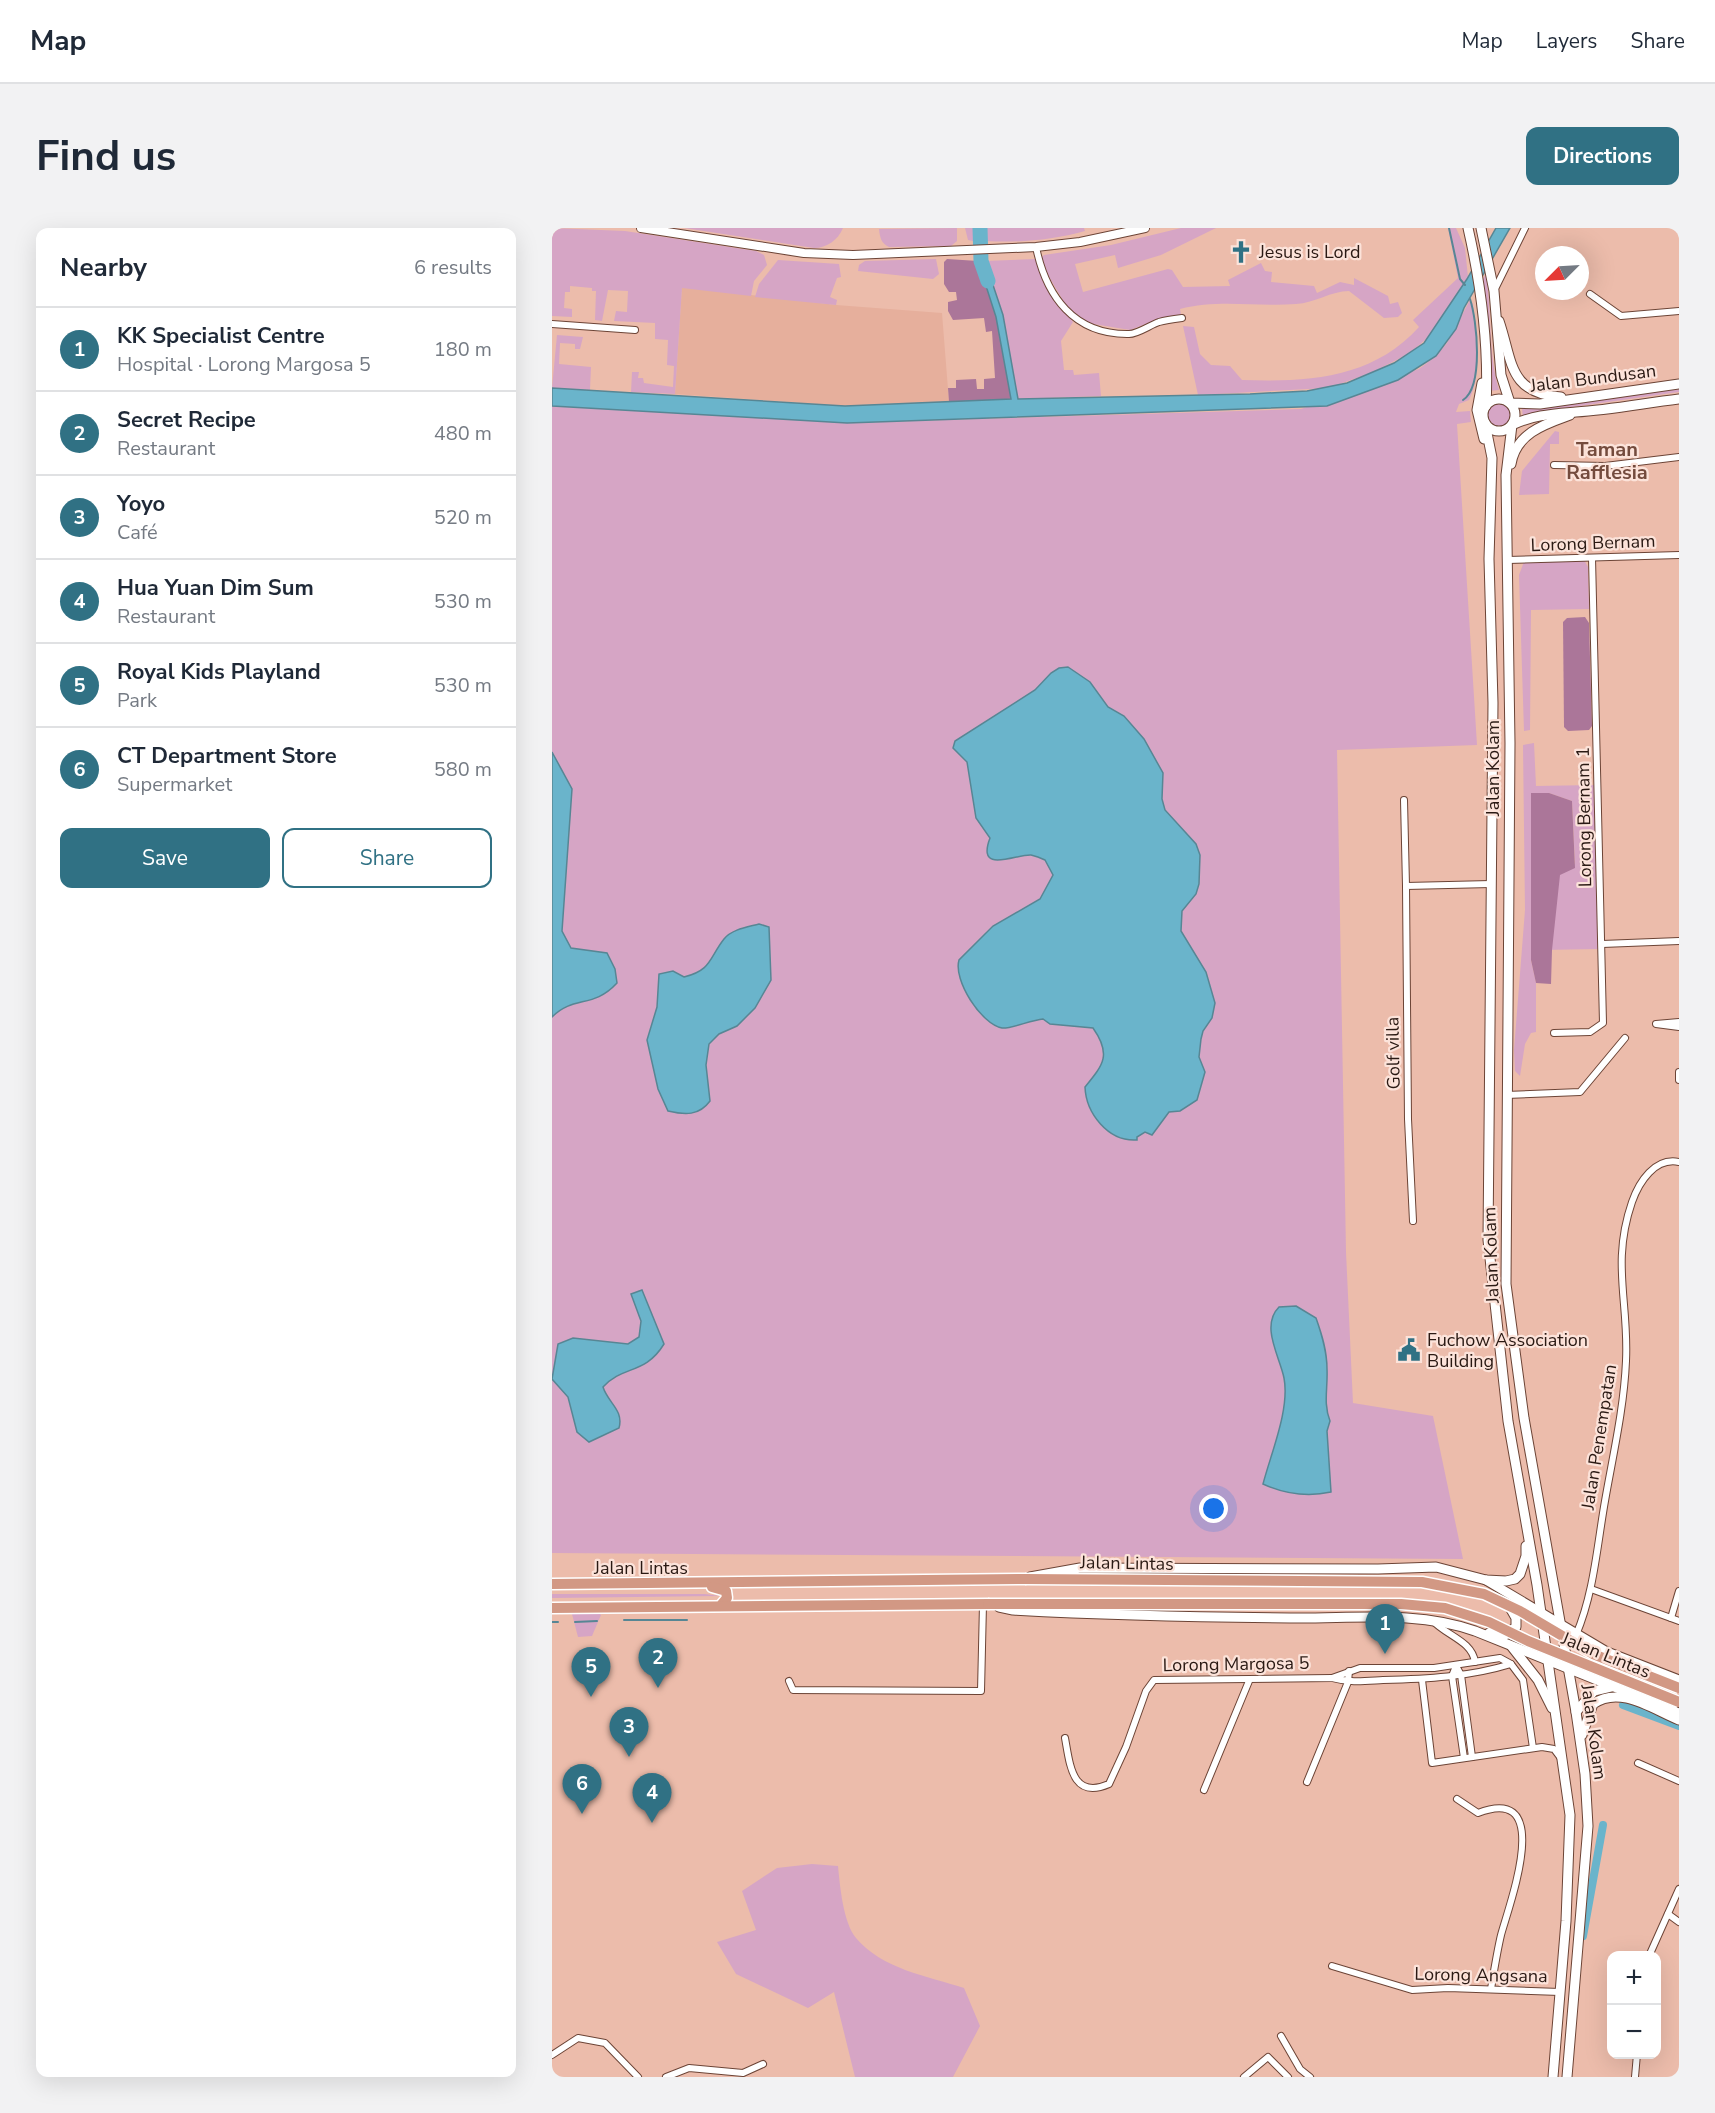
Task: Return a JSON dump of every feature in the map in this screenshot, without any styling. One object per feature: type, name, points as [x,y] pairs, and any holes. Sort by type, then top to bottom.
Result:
[{"type":"highway","name":"Jalan Lintas","points":[[552,1584],[1025,1579],[1422,1582],[1455,1586],[1484,1594],[1520,1611],[1593,1654],[1679,1688]]},
{"type":"highway","points":[[691,1584],[722,1588],[726,1591],[727,1598],[722,1604]]},
{"type":"highway","name":"Jalan Lintas","points":[[552,1608],[722,1604],[1401,1604],[1445,1608],[1489,1622],[1528,1641],[1679,1702]]},
{"type":"main road","name":"Jalan Kolam","points":[[1468,228],[1480,293],[1484,357],[1487,369],[1486,406]]},
{"type":"main road","points":[[1481,228],[1497,316],[1509,360],[1524,385],[1542,395],[1578,399]]},
{"type":"main road","points":[[1497,316],[1500,368],[1515,416],[1512,425],[1501,431],[1492,430],[1485,423],[1483,414],[1486,406],[1498,399],[1510,403]]},
{"type":"main road","name":"Jalan Kolam","points":[[1484,357],[1477,410],[1491,471]]},
{"type":"main road","name":"Jalan Bundusan","points":[[1510,403],[1540,404],[1679,384]]},
{"type":"main road","name":"Jalan Bundusan","points":[[1512,425],[1547,413],[1575,412],[1679,399]]},
{"type":"main road","points":[[1508,493],[1511,461],[1524,438],[1546,423],[1575,412]]},
{"type":"main road","name":"Jalan Kolam","points":[[1485,423],[1492,458],[1489,560],[1493,703],[1490,1274],[1508,1421],[1535,1574],[1563,1763],[1571,1836],[1553,2077]]},
{"type":"main road","name":"Jalan Kolam","points":[[1512,425],[1506,474],[1508,493],[1506,1284],[1524,1419],[1585,1774],[1587,1856],[1567,2077]]},
{"type":"main road","points":[[1491,952],[1500,951],[1508,939]]},
{"type":"main road","points":[[1025,1579],[1080,1568],[1378,1569],[1436,1567],[1486,1580],[1515,1579],[1520,1574],[1526,1556],[1526,1526]]},
{"type":"main road","points":[[1535,1574],[1541,1578],[1546,1573],[1547,1548]]},
{"type":"main road","name":"Jalan Lintas","points":[[1486,1580],[1606,1652],[1679,1680]]},
{"type":"main road","points":[[1475,1631],[1505,1635],[1516,1627],[1516,1618],[1498,1589]]},
{"type":"main road","name":"Jalan Lintas","points":[[985,1604],[1013,1610],[1131,1616],[1415,1618],[1475,1631],[1547,1658],[1679,1713]]},
{"type":"main road","points":[[1511,1646],[1538,1680],[1556,1714]]},
{"type":"main road","points":[[1576,1712],[1594,1691],[1615,1686]]},
{"type":"main road","points":[[1581,1746],[1588,1711],[1593,1704],[1610,1696],[1623,1697],[1679,1720]]},
{"type":"street","points":[[641,228],[835,255],[1036,247],[1080,242],[1145,228]]},
{"type":"street","points":[[1494,291],[1525,228]]},
{"type":"street","points":[[1036,247],[1040,265],[1054,292],[1066,311],[1081,325],[1130,334],[1160,322],[1182,318]]},
{"type":"street","points":[[1590,294],[1621,316],[1679,311]]},
{"type":"street","points":[[552,324],[635,330]]},
{"type":"street","points":[[1554,465],[1605,465],[1679,457]]},
{"type":"street","name":"Lorong Bernam","points":[[1508,560],[1679,555]]},
{"type":"street","name":"Lorong Bernam 1","points":[[1554,1033],[1590,1032],[1603,1023],[1592,558]]},
{"type":"street","name":"Golf villa","points":[[1404,800],[1408,1119],[1413,1221]]},
{"type":"street","points":[[1406,886],[1491,884]]},
{"type":"street","points":[[1602,944],[1679,940]]},
{"type":"street","points":[[1679,1022],[1656,1024],[1679,1028]]},
{"type":"street","points":[[1506,1095],[1581,1092],[1625,1038]]},
{"type":"street","points":[[1679,1072],[1679,1080]]},
{"type":"street","name":"Jalan Penempatan","points":[[1576,1635],[1591,1589],[1626,1359],[1620,1250],[1632,1201],[1651,1170],[1661,1162],[1679,1162]]},
{"type":"street","points":[[1591,1589],[1679,1620]]},
{"type":"street","points":[[1671,1618],[1679,1591]]},
{"type":"street","points":[[789,1681],[793,1690],[981,1690],[985,1604]]},
{"type":"street","points":[[1433,1621],[1468,1646],[1474,1662]]},
{"type":"street","name":"Lorong Margosa 5","points":[[1332,1678],[1349,1671],[1386,1667],[1456,1666],[1500,1658],[1511,1664]]},
{"type":"street","points":[[1511,1664],[1523,1680],[1533,1748]]},
{"type":"street","name":"Lorong Margosa 5","points":[[1065,1738],[1071,1772],[1082,1786],[1095,1790],[1109,1784],[1146,1691],[1154,1680],[1249,1681],[1332,1678],[1348,1682],[1422,1680],[1491,1671],[1511,1664]]},
{"type":"street","points":[[1456,1666],[1461,1675],[1472,1756]]},
{"type":"street","points":[[1456,1666],[1452,1676],[1464,1758]]},
{"type":"street","points":[[1307,1782],[1348,1682],[1349,1671]]},
{"type":"street","points":[[1422,1680],[1432,1763],[1533,1748],[1554,1749],[1563,1763]]},
{"type":"street","points":[[1204,1790],[1249,1681]]},
{"type":"street","points":[[1638,1763],[1679,1781]]},
{"type":"street","points":[[1457,1799],[1478,1813],[1499,1807],[1508,1809],[1522,1824],[1517,1886],[1501,1935],[1491,1989]]},
{"type":"street","points":[[1651,1951],[1679,1889]]},
{"type":"street","points":[[1668,1914],[1679,1922]]},
{"type":"street","name":"Lorong Angsana","points":[[1332,1966],[1412,1990],[1491,1989],[1560,1992]]},
{"type":"street","points":[[1281,2036],[1300,2069],[1310,2077]]},
{"type":"street","points":[[552,2055],[578,2038],[606,2043],[638,2077]]},
{"type":"street","points":[[1244,2077],[1268,2057],[1288,2077]]},
{"type":"street","points":[[1635,2077],[1637,2059]]},
{"type":"street","points":[[666,2077],[689,2068],[742,2073],[763,2064]]},
{"type":"shaded area","points":[[552,228],[625,231],[756,251],[764,255],[767,265],[754,281],[751,296],[682,288],[675,394],[631,392],[632,372],[639,372],[638,378],[643,378],[644,383],[673,387],[674,366],[667,365],[668,340],[655,339],[655,323],[614,321],[616,311],[627,312],[628,291],[608,290],[602,321],[595,320],[596,291],[592,291],[592,288],[570,286],[570,292],[565,292],[564,308],[572,309],[572,317],[552,316]]},
{"type":"shaded area","points":[[684,228],[843,228],[832,242],[823,247],[814,248]]},
{"type":"shaded area","points":[[957,228],[957,241],[951,246],[889,247],[881,240],[879,229]]},
{"type":"shaded area","points":[[965,228],[977,228],[978,242],[968,240]]},
{"type":"shaded area","points":[[983,228],[1084,228],[1085,231],[1048,239],[998,242],[986,241]]},
{"type":"shaded area","points":[[1181,228],[1216,228],[1161,255],[1118,268],[1115,255],[1075,264],[1083,292],[1168,269],[1172,270],[1183,287],[1230,286],[1228,280],[1261,263],[1265,271],[1272,272],[1271,282],[1314,286],[1317,293],[1340,282],[1354,285],[1354,278],[1388,296],[1390,304],[1398,302],[1402,313],[1398,317],[1384,318],[1349,291],[1296,304],[1194,306],[1180,309],[1181,315],[1159,319],[1130,330],[1081,322],[1068,309],[1040,259],[1044,255],[1111,245]]},
{"type":"shaded area","points":[[1448,228],[1456,228],[1465,248],[1468,277],[1433,333],[1410,353],[1371,373],[1328,388],[1198,395],[1183,326],[1194,327],[1200,354],[1211,365],[1230,366],[1242,380],[1315,378],[1338,374],[1381,358],[1419,327],[1413,320],[1458,278]]},
{"type":"shaded area","points":[[936,259],[939,274],[933,279],[858,271],[859,265],[865,261]]},
{"type":"shaded area","points":[[947,259],[978,261],[996,317],[1011,399],[949,402],[948,388],[956,388],[956,380],[976,379],[977,389],[984,389],[984,379],[995,378],[992,331],[986,332],[984,318],[953,320],[948,311],[948,302],[957,300],[956,292],[949,292],[944,284],[944,262]]},
{"type":"shaded area","points":[[1035,259],[1051,294],[1073,322],[1061,341],[1064,370],[1073,370],[1074,375],[1099,373],[1101,396],[1018,399],[1003,315],[985,261]]},
{"type":"shaded area","points":[[778,260],[839,264],[841,277],[837,278],[830,297],[837,300],[836,305],[755,297],[759,284]]},
{"type":"shaded area","points":[[1486,274],[1493,362],[1499,390],[1488,391],[1482,281]]},
{"type":"shaded area","points":[[682,287],[836,305],[942,313],[949,402],[845,406],[675,394]]},
{"type":"shaded area","points":[[1470,300],[1473,304],[1477,341],[1476,378],[1469,400],[1459,404],[1456,412],[1470,411],[1471,422],[1457,424],[1477,745],[1337,750],[1346,1252],[1353,1403],[1433,1416],[1463,1559],[552,1553],[552,406],[847,423],[1301,409],[1419,369],[1436,356],[1447,343]]},
{"type":"shaded area","points":[[557,335],[583,337],[580,349],[575,349],[575,344],[560,343],[559,364],[591,367],[590,390],[552,388]]},
{"type":"shaded area","points":[[1679,389],[1679,392],[1544,411],[1523,419],[1522,408],[1544,408]]},
{"type":"shaded area","points":[[1499,404],[1504,405],[1510,411],[1510,421],[1504,427],[1499,428],[1494,427],[1488,421],[1487,416],[1488,411],[1494,405]]},
{"type":"shaded area","points":[[1555,431],[1559,432],[1559,444],[1550,444],[1549,494],[1519,495],[1522,471]]},
{"type":"shaded area","points":[[1525,559],[1584,560],[1588,567],[1589,609],[1531,610],[1530,730],[1524,731],[1519,575]]},
{"type":"shaded area","points":[[1585,617],[1589,623],[1592,726],[1589,730],[1568,731],[1564,727],[1563,622],[1567,618]]},
{"type":"shaded area","points":[[1534,743],[1536,786],[1595,785],[1599,949],[1542,950],[1539,865],[1575,864],[1572,801],[1549,793],[1532,793],[1531,960],[1536,983],[1536,1032],[1531,1033],[1525,1044],[1520,1076],[1515,1071],[1514,1050],[1525,910],[1523,745]]},
{"type":"shaded area","points":[[1531,793],[1549,793],[1572,801],[1575,868],[1560,875],[1552,950],[1551,984],[1536,983],[1531,960]]},
{"type":"shaded area","points":[[552,1594],[705,1594],[720,1596],[552,1598]]},
{"type":"shaded area","points":[[599,1613],[601,1615],[592,1636],[578,1637],[572,1614]]},
{"type":"shaded area","points":[[812,1864],[838,1866],[848,1923],[856,1938],[867,1949],[906,1970],[964,1988],[980,2026],[953,2077],[855,2077],[834,1992],[808,2008],[736,1974],[717,1942],[756,1930],[742,1891],[777,1868]]},
{"type":"water","points":[[1496,228],[1510,228],[1464,308],[1456,329],[1436,356],[1398,380],[1327,406],[847,423],[552,406],[552,388],[845,406],[1011,399],[996,317],[978,261],[985,261],[1003,315],[1018,399],[1307,391],[1347,383],[1394,363],[1424,343],[1467,279]]},
{"type":"water","points":[[1068,667],[1090,682],[1108,707],[1124,716],[1144,739],[1163,773],[1162,799],[1165,810],[1196,844],[1200,855],[1199,884],[1196,894],[1182,911],[1181,931],[1206,972],[1215,1003],[1212,1018],[1203,1031],[1201,1039],[1199,1057],[1205,1072],[1197,1100],[1180,1111],[1169,1112],[1152,1135],[1145,1132],[1137,1137],[1137,1140],[1126,1139],[1108,1131],[1100,1124],[1089,1107],[1085,1087],[1097,1072],[1104,1053],[1099,1037],[1093,1028],[1050,1024],[1043,1019],[1006,1028],[994,1025],[970,1000],[958,968],[959,960],[993,926],[1040,899],[1053,875],[1045,860],[1035,856],[1000,860],[988,856],[990,838],[976,818],[967,762],[953,748],[955,741],[1035,690],[1051,673],[1059,668]]},
{"type":"water","points":[[552,752],[572,789],[562,931],[571,948],[607,953],[615,969],[617,983],[600,996],[568,1006],[552,1017]]},
{"type":"water","points":[[759,924],[769,927],[771,980],[755,1008],[737,1026],[719,1034],[709,1044],[706,1065],[710,1101],[696,1112],[668,1111],[658,1089],[647,1040],[657,1007],[659,974],[673,971],[684,977],[700,971],[727,936],[740,929]]},
{"type":"water","points":[[642,1290],[664,1344],[649,1361],[618,1375],[603,1387],[619,1416],[619,1428],[589,1442],[577,1432],[568,1397],[552,1379],[558,1344],[573,1338],[628,1344],[639,1337],[641,1321],[631,1294]]},
{"type":"water","points":[[1296,1306],[1316,1318],[1326,1356],[1331,1492],[1322,1494],[1297,1494],[1263,1484],[1279,1431],[1285,1390],[1284,1378],[1273,1342],[1271,1323],[1279,1307]]},
{"type":"waterway","points":[[980,228],[981,261],[988,281]]},
{"type":"waterway","points":[[1449,228],[1460,279],[1465,285]]},
{"type":"waterway","points":[[1463,400],[1470,393],[1476,367],[1475,322],[1470,299]]},
{"type":"waterway","points":[[624,1620],[687,1620]]},
{"type":"waterway","points":[[575,1622],[597,1621]]},
{"type":"waterway","points":[[552,1622],[558,1622]]},
{"type":"waterway","points":[[1623,1705],[1679,1726]]},
{"type":"waterway","points":[[1583,1936],[1603,1825]]},
{"type":"place","name":"Jesus is Lord","points":[[1241,252]]},
{"type":"place","name":"Fuchow Association Building","points":[[1409,1350]]},
{"type":"place","name":"KK Specialist Centre","points":[[1385,1654]]},
{"type":"place","name":"Secret Recipe","points":[[658,1688]]},
{"type":"place","name":"Royal Kids Playland","points":[[591,1697]]},
{"type":"place","name":"Yoyo","points":[[629,1757]]},
{"type":"place","name":"CT Department Store","points":[[582,1814]]},
{"type":"place","name":"Hua Yuan Dim Sum","points":[[652,1823]]},
{"type":"district","name":"Taman Rafflesia","points":[[1607,460]]}]
